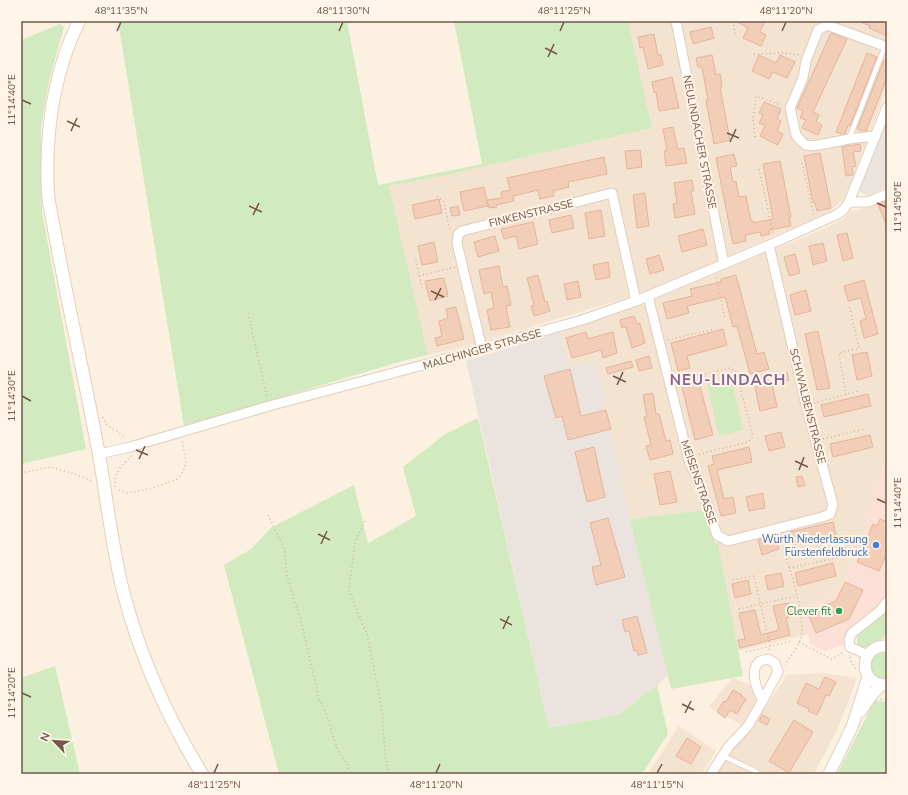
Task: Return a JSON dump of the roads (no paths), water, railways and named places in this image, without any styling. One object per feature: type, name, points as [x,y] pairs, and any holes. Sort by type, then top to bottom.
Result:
[{"type":"main road","points":[[79,21],[63,61],[52,101],[48,161],[48,194],[62,274],[99,454],[123,590],[135,631],[162,701],[178,733],[202,774]]},
{"type":"street","name":"NEULINDACHER STRASSE","points":[[676,21],[724,264]]},
{"type":"street","points":[[875,136],[813,146],[806,145],[796,135],[790,108],[803,78],[806,61],[818,30],[827,25],[886,47]]},
{"type":"street","name":"MALCHINGER STRASSE","points":[[99,454],[130,448],[269,406],[482,349],[582,320],[636,301],[772,244],[838,214],[849,202],[887,107]]},
{"type":"street","name":"FINKENSTRASSE","points":[[482,349],[457,243],[458,235],[462,231],[612,193],[636,301]]},
{"type":"street","points":[[849,202],[868,202],[887,194]]},
{"type":"street","name":"SCHWALBENSTRASSE","points":[[772,244],[806,405],[833,505],[830,514],[778,528]]},
{"type":"street","name":"MEISENSTRASSE","points":[[648,296],[688,457],[703,492],[717,535],[728,541],[778,528]]},
{"type":"street","points":[[868,656],[851,648],[849,640],[852,633],[881,610],[887,602]]},
{"type":"street","points":[[852,727],[863,675],[866,673],[865,664],[868,656],[875,648],[886,645]]},
{"type":"street","points":[[711,774],[729,746],[748,726],[763,700],[778,672],[775,663],[768,659],[760,661],[756,666],[754,674],[757,689],[763,700]]},
{"type":"street","points":[[863,675],[872,681],[884,685]]},
{"type":"street","points":[[829,774],[852,727],[871,696],[884,685]]},
{"type":"lane","points":[[849,139],[886,47]]},
{"type":"lane","points":[[723,756],[757,772],[758,774]]},
{"type":"place","name":"Würth Niederlassung Fürstenfeldbruck","points":[[876,545]]},
{"type":"place","name":"Clever fit","points":[[839,611]]},
{"type":"district","name":"NEU-LINDACH","points":[[728,380]]}]
